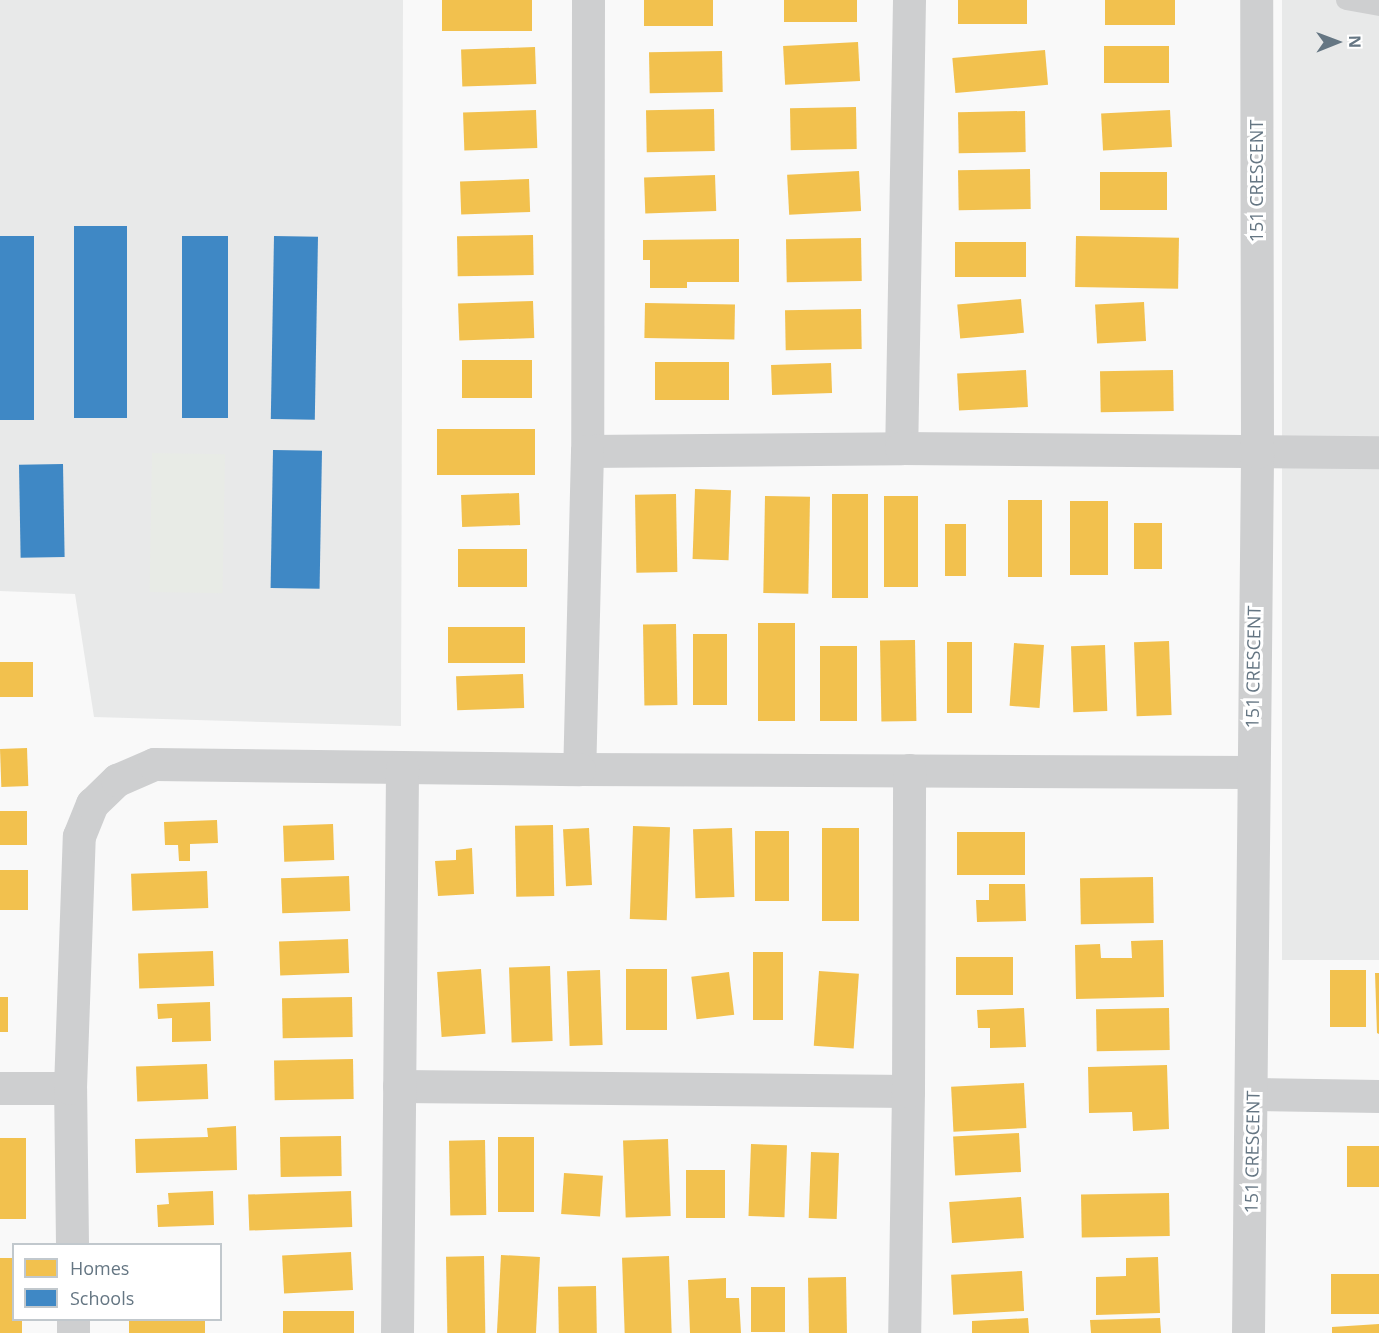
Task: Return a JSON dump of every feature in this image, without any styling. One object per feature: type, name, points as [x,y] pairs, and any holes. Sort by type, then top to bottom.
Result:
[{"type":"street","points":[[579,769],[587,451],[588,0]]},
{"type":"street","points":[[901,448],[909,0]]},
{"type":"street","name":"151 CRESCENT","points":[[1248,1333],[1253,1094],[1251,772],[1257,452],[1256,0]]},
{"type":"street","points":[[587,451],[901,448],[1379,452]]},
{"type":"street","points":[[72,1243],[70,1088],[79,836],[92,804],[108,788],[117,780],[154,764],[402,768],[1251,772]]},
{"type":"street","points":[[397,1333],[402,768]]},
{"type":"street","points":[[904,1333],[908,1091],[909,771]]},
{"type":"street","points":[[399,1086],[908,1091]]},
{"type":"street","points":[[0,1088],[70,1088]]},
{"type":"street","points":[[1253,1094],[1379,1096]]},
{"type":"lane","points":[[1346,0],[1379,6]]},
{"type":"shaded area","points":[[0,0],[403,0],[401,726],[94,717],[75,594],[0,591]]},
{"type":"shaded area","points":[[1282,0],[1379,0],[1379,960],[1282,960]]},
{"type":"shaded area","points":[[152,453],[225,454],[223,593],[150,592]]},
{"type":"building: Homes","points":[[442,0],[532,0],[532,31],[442,31]]},
{"type":"building: Homes","points":[[644,0],[713,0],[713,26],[644,26]]},
{"type":"building: Homes","points":[[784,0],[857,0],[857,22],[784,22]]},
{"type":"building: Homes","points":[[958,0],[1027,0],[1027,24],[958,24]]},
{"type":"building: Homes","points":[[1105,0],[1175,0],[1175,25],[1105,25]]},
{"type":"building: Homes","points":[[858,42],[860,81],[785,85],[783,46]]},
{"type":"building: Homes","points":[[1104,46],[1169,46],[1169,83],[1104,83]]},
{"type":"building: Homes","points":[[535,47],[536,84],[462,87],[461,50]]},
{"type":"building: Homes","points":[[1045,50],[1048,85],[955,93],[952,58]]},
{"type":"building: Homes","points":[[722,51],[723,92],[650,93],[649,52]]},
{"type":"building: Homes","points":[[856,107],[857,149],[791,150],[790,108]]},
{"type":"building: Homes","points":[[714,109],[715,151],[647,152],[646,110]]},
{"type":"building: Homes","points":[[536,110],[537,148],[464,151],[463,113]]},
{"type":"building: Homes","points":[[1170,110],[1172,147],[1103,151],[1101,114]]},
{"type":"building: Homes","points":[[1025,111],[1026,152],[959,153],[958,112]]},
{"type":"building: Homes","points":[[1030,169],[1031,209],[959,210],[958,170]]},
{"type":"building: Homes","points":[[859,171],[861,211],[789,215],[787,175]]},
{"type":"building: Homes","points":[[1100,172],[1167,172],[1167,210],[1100,210]]},
{"type":"building: Homes","points":[[715,175],[716,211],[645,213],[644,177]]},
{"type":"building: Homes","points":[[529,179],[530,212],[461,214],[460,181]]},
{"type":"building: Homes","points":[[533,235],[534,275],[458,276],[457,236]]},
{"type":"building: Homes","points":[[1076,236],[1179,238],[1178,289],[1075,287]]},
{"type":"building: Homes","points":[[861,238],[862,281],[787,282],[786,239]]},
{"type":"building: Homes","points":[[739,239],[739,282],[687,282],[687,288],[650,288],[650,260],[643,260],[643,240]]},
{"type":"building: Homes","points":[[955,242],[1026,242],[1026,277],[955,277]]},
{"type":"building: Homes","points":[[1021,299],[1024,333],[960,338],[957,305]]},
{"type":"building: Homes","points":[[533,301],[534,338],[459,341],[458,304]]},
{"type":"building: Homes","points":[[1144,302],[1146,341],[1097,344],[1095,305]]},
{"type":"building: Homes","points":[[645,303],[735,305],[734,340],[644,338]]},
{"type":"building: Homes","points":[[861,309],[862,349],[786,350],[785,310]]},
{"type":"building: Homes","points":[[462,360],[532,360],[532,398],[462,398]]},
{"type":"building: Homes","points":[[655,362],[729,362],[729,400],[655,400]]},
{"type":"building: Homes","points":[[831,363],[832,393],[772,395],[771,365]]},
{"type":"building: Homes","points":[[1026,370],[1028,407],[959,411],[957,374]]},
{"type":"building: Homes","points":[[1173,370],[1174,411],[1101,412],[1100,371]]},
{"type":"building: Homes","points":[[437,429],[535,429],[535,475],[437,475]]},
{"type":"building: Homes","points":[[695,489],[731,490],[729,560],[693,559]]},
{"type":"building: Homes","points":[[519,493],[520,525],[462,527],[461,495]]},
{"type":"building: Homes","points":[[676,494],[677,572],[636,573],[635,495]]},
{"type":"building: Homes","points":[[832,494],[868,494],[868,598],[832,598]]},
{"type":"building: Homes","points":[[765,496],[810,497],[808,594],[763,593]]},
{"type":"building: Homes","points":[[884,496],[918,496],[918,587],[884,587]]},
{"type":"building: Homes","points":[[1008,500],[1042,500],[1042,577],[1008,577]]},
{"type":"building: Homes","points":[[1070,501],[1108,501],[1108,575],[1070,575]]},
{"type":"building: Homes","points":[[1134,523],[1162,523],[1162,569],[1134,569]]},
{"type":"building: Homes","points":[[945,524],[966,524],[966,576],[945,576]]},
{"type":"building: Homes","points":[[458,549],[527,549],[527,587],[458,587]]},
{"type":"building: Homes","points":[[758,623],[795,623],[795,721],[758,721]]},
{"type":"building: Homes","points":[[676,624],[677,705],[644,706],[643,625]]},
{"type":"building: Homes","points":[[448,627],[525,627],[525,663],[448,663]]},
{"type":"building: Homes","points":[[693,634],[727,634],[727,705],[693,705]]},
{"type":"building: Homes","points":[[915,640],[916,721],[881,722],[880,641]]},
{"type":"building: Homes","points":[[1169,641],[1172,715],[1137,716],[1134,642]]},
{"type":"building: Homes","points":[[947,642],[972,642],[972,713],[947,713]]},
{"type":"building: Homes","points":[[1014,643],[1044,645],[1040,708],[1010,706]]},
{"type":"building: Homes","points":[[1105,645],[1107,711],[1073,712],[1071,646]]},
{"type":"building: Homes","points":[[820,646],[857,646],[857,721],[820,721]]},
{"type":"building: Homes","points":[[0,662],[33,662],[33,697],[0,697]]},
{"type":"building: Homes","points":[[523,674],[524,708],[457,710],[456,676]]},
{"type":"building: Homes","points":[[27,748],[28,786],[1,787],[0,749]]},
{"type":"building: Homes","points":[[0,811],[27,811],[27,845],[0,845]]},
{"type":"building: Homes","points":[[217,820],[218,843],[190,844],[190,861],[179,861],[178,845],[165,845],[164,822]]},
{"type":"building: Homes","points":[[333,824],[334,860],[284,862],[283,826]]},
{"type":"building: Homes","points":[[553,825],[554,896],[516,897],[515,826]]},
{"type":"building: Homes","points":[[633,826],[670,827],[667,920],[630,919]]},
{"type":"building: Homes","points":[[589,828],[592,885],[566,886],[563,829]]},
{"type":"building: Homes","points":[[732,828],[734,897],[695,898],[693,829]]},
{"type":"building: Homes","points":[[822,828],[859,828],[859,921],[822,921]]},
{"type":"building: Homes","points":[[755,831],[789,831],[789,901],[755,901]]},
{"type":"building: Homes","points":[[957,832],[1025,832],[1025,875],[957,875]]},
{"type":"building: Homes","points":[[472,848],[474,894],[438,896],[435,861],[456,860],[456,850]]},
{"type":"building: Homes","points":[[0,870],[28,870],[28,910],[0,910]]},
{"type":"building: Homes","points":[[207,871],[208,908],[132,911],[131,874]]},
{"type":"building: Homes","points":[[349,876],[350,911],[282,913],[281,878]]},
{"type":"building: Homes","points":[[1153,877],[1154,923],[1081,924],[1080,878]]},
{"type":"building: Homes","points":[[989,884],[1025,884],[1026,921],[977,922],[976,900],[989,900]]},
{"type":"building: Homes","points":[[348,939],[349,973],[280,975],[279,941]]},
{"type":"building: Homes","points":[[1163,940],[1164,997],[1076,999],[1075,945],[1100,944],[1101,958],[1132,958],[1131,941]]},
{"type":"building: Homes","points":[[213,951],[214,986],[139,989],[138,954]]},
{"type":"building: Homes","points":[[753,952],[783,952],[783,1020],[753,1020]]},
{"type":"building: Homes","points":[[956,957],[1013,957],[1013,995],[956,995]]},
{"type":"building: Homes","points":[[550,966],[553,1041],[512,1042],[509,967]]},
{"type":"building: Homes","points":[[481,969],[486,1034],[442,1037],[437,972]]},
{"type":"building: Homes","points":[[626,969],[667,969],[667,1030],[626,1030]]},
{"type":"building: Homes","points":[[600,970],[603,1045],[570,1046],[567,971]]},
{"type":"building: Homes","points":[[1330,970],[1366,970],[1366,1027],[1330,1027]]},
{"type":"building: Homes","points":[[819,971],[859,974],[854,1049],[814,1046]]},
{"type":"building: Homes","points":[[729,972],[734,1015],[697,1019],[691,977]]},
{"type":"building: Homes","points":[[1375,973],[1379,973],[1379,1034],[1377,1033]]},
{"type":"building: Homes","points":[[0,997],[8,997],[8,1032],[0,1032]]},
{"type":"building: Homes","points":[[352,997],[353,1037],[283,1038],[282,998]]},
{"type":"building: Homes","points":[[210,1002],[211,1041],[172,1042],[172,1018],[158,1019],[157,1004]]},
{"type":"building: Homes","points":[[1024,1008],[1026,1047],[990,1048],[990,1028],[978,1028],[977,1010]]},
{"type":"building: Homes","points":[[1169,1008],[1170,1050],[1097,1051],[1096,1009]]},
{"type":"building: Homes","points":[[353,1059],[354,1099],[275,1100],[274,1060]]},
{"type":"building: Homes","points":[[207,1064],[208,1099],[137,1101],[136,1066]]},
{"type":"building: Homes","points":[[1167,1065],[1169,1129],[1133,1131],[1132,1112],[1089,1113],[1088,1067]]},
{"type":"building: Homes","points":[[1024,1083],[1026,1128],[953,1132],[951,1087]]},
{"type":"building: Homes","points":[[236,1126],[237,1170],[136,1173],[135,1139],[208,1137],[207,1128]]},
{"type":"building: Homes","points":[[1019,1133],[1021,1172],[955,1175],[953,1136]]},
{"type":"building: Homes","points":[[341,1136],[342,1176],[281,1177],[280,1137]]},
{"type":"building: Homes","points":[[498,1137],[534,1137],[534,1212],[498,1212]]},
{"type":"building: Homes","points":[[0,1138],[26,1138],[26,1219],[0,1219]]},
{"type":"building: Homes","points":[[668,1139],[671,1216],[626,1218],[623,1141]]},
{"type":"building: Homes","points":[[485,1140],[486,1215],[450,1216],[449,1141]]},
{"type":"building: Homes","points":[[751,1144],[787,1145],[784,1217],[748,1216]]},
{"type":"building: Homes","points":[[1347,1146],[1379,1146],[1379,1187],[1347,1187]]},
{"type":"building: Homes","points":[[811,1152],[839,1153],[837,1219],[809,1218]]},
{"type":"building: Homes","points":[[686,1170],[725,1170],[725,1218],[686,1218]]},
{"type":"building: Homes","points":[[564,1173],[603,1176],[600,1217],[561,1214]]},
{"type":"building: Homes","points":[[213,1191],[214,1225],[158,1227],[157,1205],[169,1204],[168,1193]]},
{"type":"building: Homes","points":[[351,1191],[352,1227],[249,1231],[248,1195]]},
{"type":"building: Homes","points":[[1169,1193],[1170,1236],[1082,1238],[1081,1195]]},
{"type":"building: Homes","points":[[1021,1197],[1024,1238],[952,1243],[949,1202]]},
{"type":"building: Homes","points":[[351,1252],[353,1290],[284,1294],[282,1256]]},
{"type":"building: Homes","points":[[501,1255],[540,1257],[536,1333],[497,1333]]},
{"type":"building: Homes","points":[[484,1256],[485,1333],[447,1333],[446,1257]]},
{"type":"building: Homes","points":[[669,1256],[672,1333],[625,1333],[622,1258]]},
{"type":"building: Homes","points":[[1158,1257],[1160,1313],[1096,1315],[1096,1277],[1126,1276],[1126,1258]]},
{"type":"building: Homes","points":[[0,1258],[12,1258],[12,1321],[22,1321],[22,1333],[0,1333]]},
{"type":"building: Homes","points":[[1022,1271],[1024,1311],[953,1315],[951,1275]]},
{"type":"building: Homes","points":[[1331,1274],[1379,1274],[1379,1314],[1331,1314]]},
{"type":"building: Homes","points":[[846,1277],[847,1333],[809,1333],[808,1278]]},
{"type":"building: Homes","points":[[726,1278],[726,1298],[739,1298],[741,1333],[690,1333],[688,1280]]},
{"type":"building: Homes","points":[[596,1286],[597,1333],[559,1333],[558,1287]]},
{"type":"building: Homes","points":[[751,1287],[785,1287],[785,1332],[751,1332]]},
{"type":"building: Homes","points":[[283,1311],[354,1311],[354,1333],[283,1333]]},
{"type":"building: Homes","points":[[1028,1318],[1029,1333],[972,1333],[972,1321]]},
{"type":"building: Homes","points":[[1160,1318],[1161,1333],[1091,1333],[1090,1320]]},
{"type":"building: Homes","points":[[129,1321],[205,1321],[205,1333],[129,1333]]},
{"type":"building: Homes","points":[[1379,1324],[1379,1333],[1332,1333],[1332,1327]]},
{"type":"building: Schools","points":[[74,226],[127,226],[127,418],[74,418]]},
{"type":"building: Schools","points":[[0,236],[34,236],[34,420],[0,420]]},
{"type":"building: Schools","points":[[182,236],[228,236],[228,418],[182,418]]},
{"type":"building: Schools","points":[[274,236],[318,237],[315,420],[271,419]]},
{"type":"building: Schools","points":[[273,450],[322,451],[320,589],[271,588]]},
{"type":"building: Schools","points":[[63,464],[65,557],[21,558],[19,465]]}]
